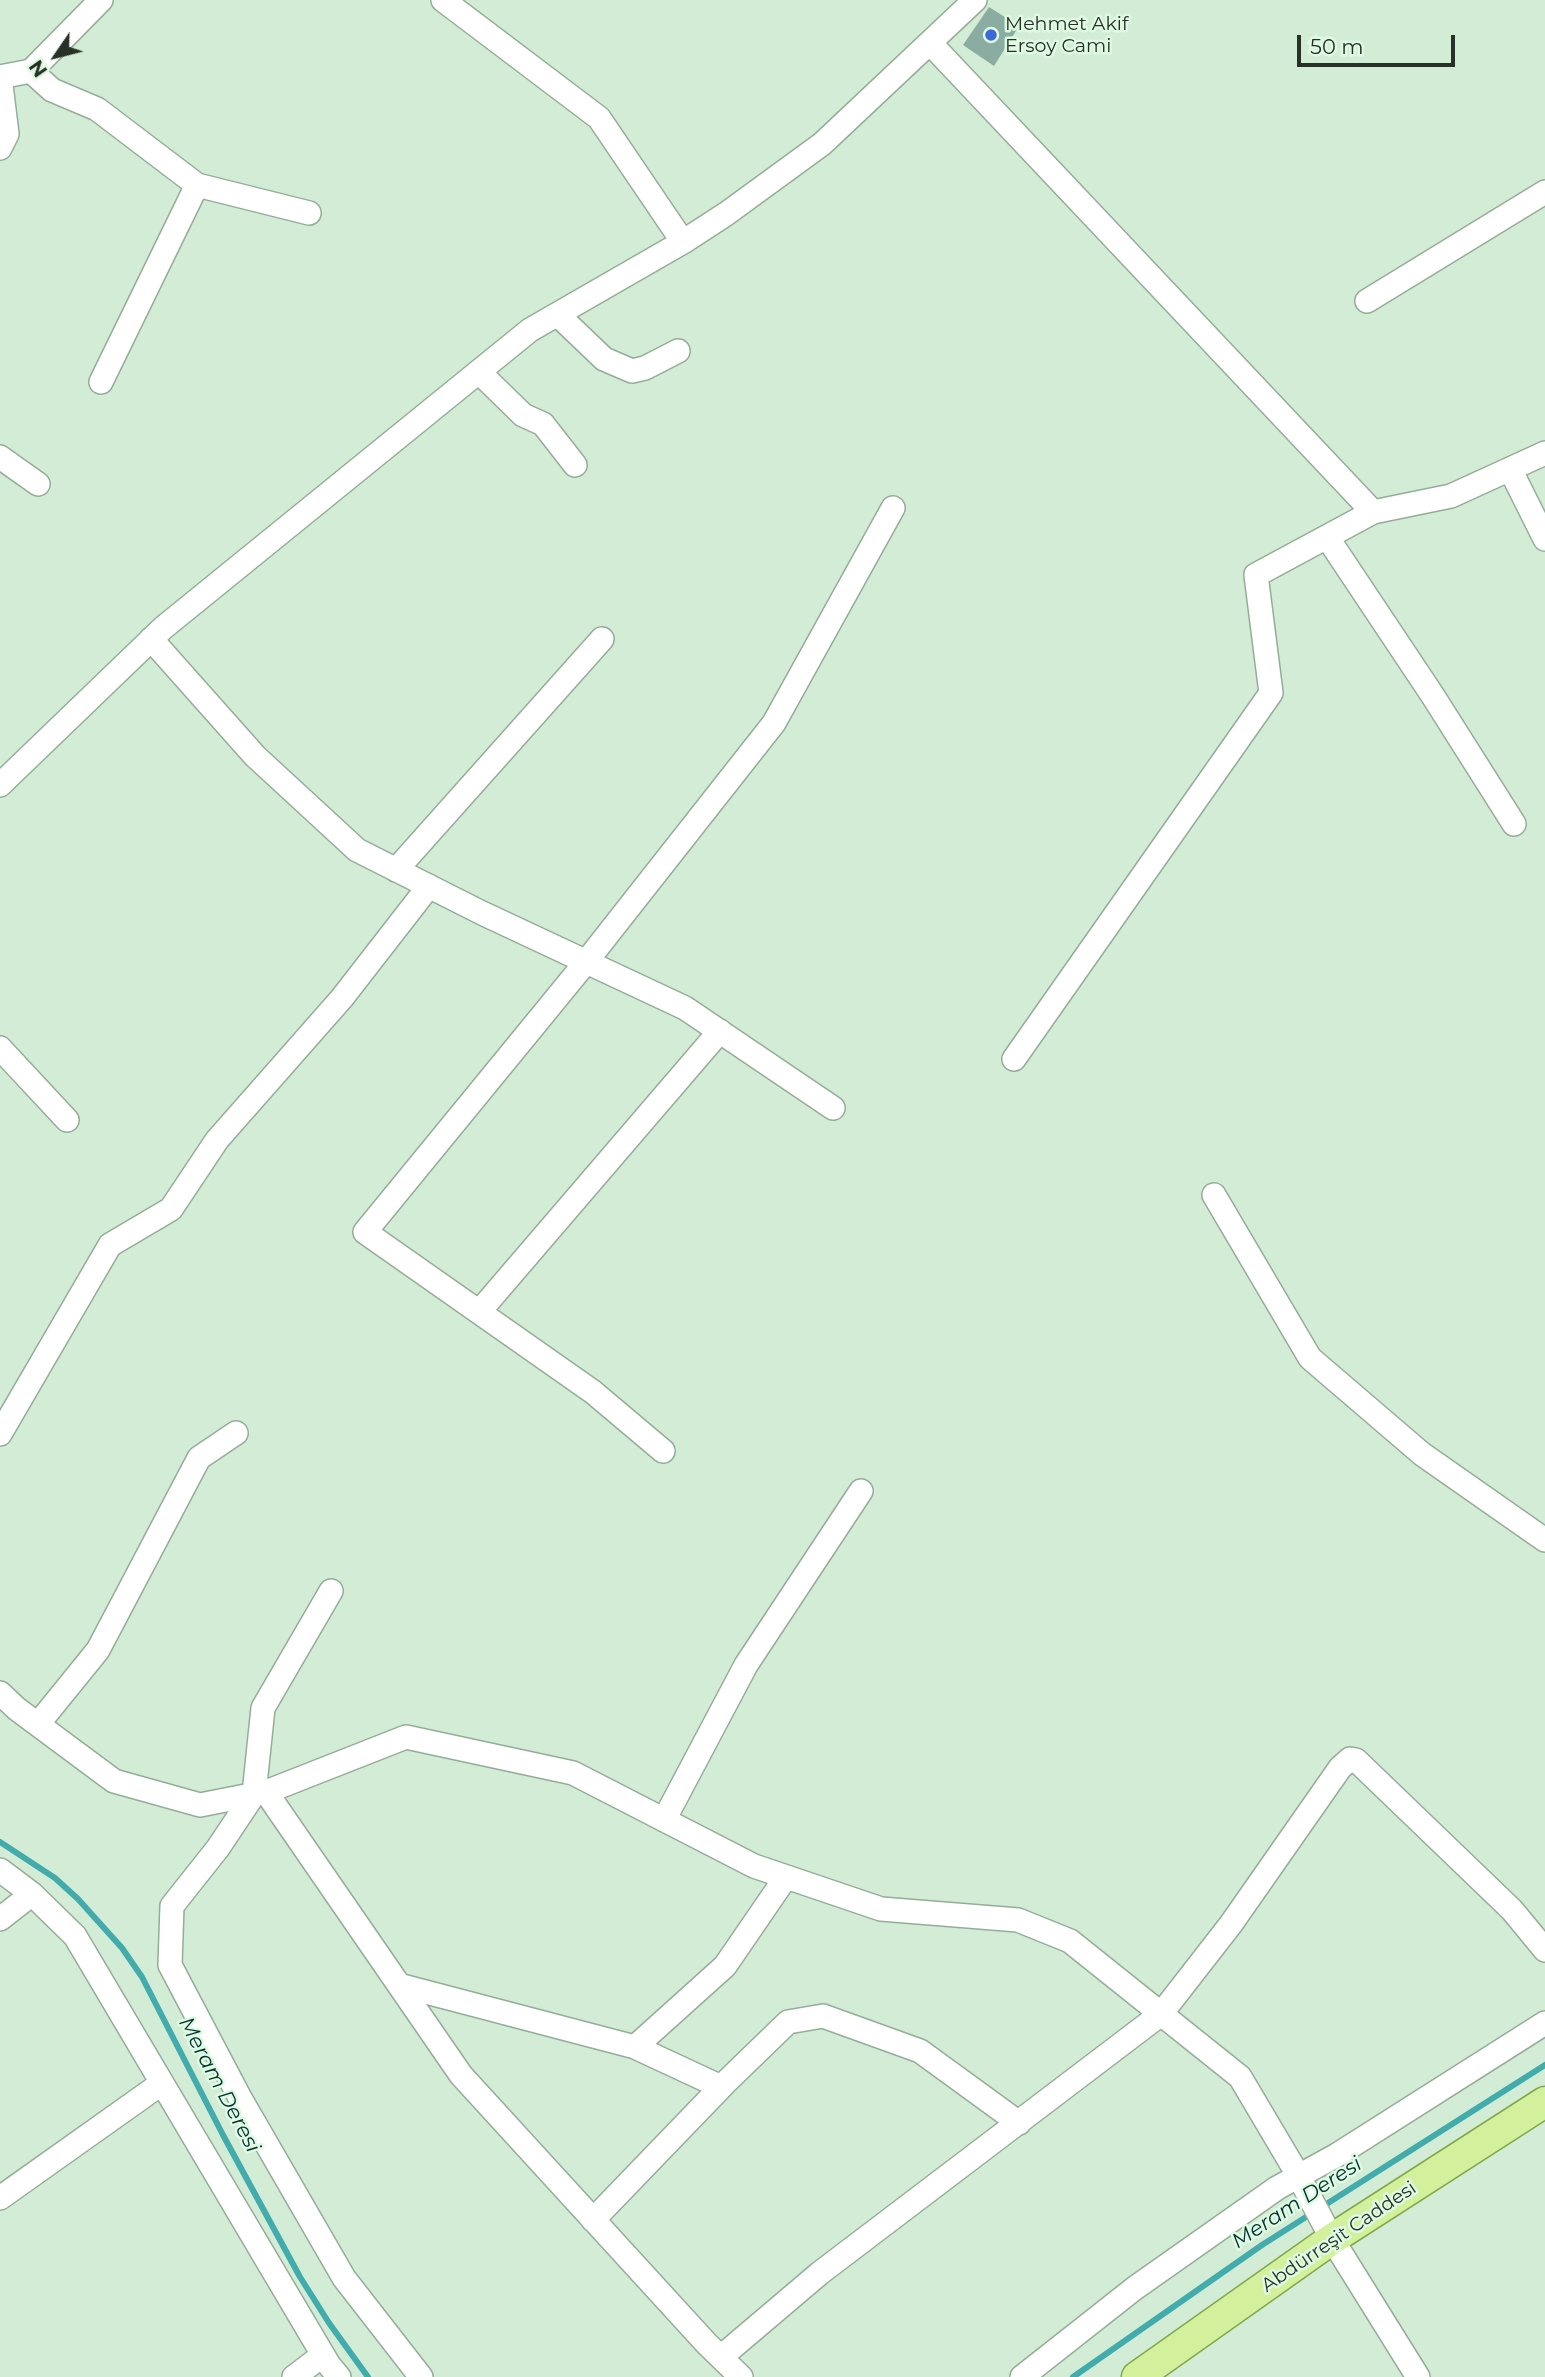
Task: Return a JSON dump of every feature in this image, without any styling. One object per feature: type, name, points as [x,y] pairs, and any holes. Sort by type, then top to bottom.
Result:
[{"type":"main road","name":"Abdürreşit Caddesi","points":[[1147,2374],[1329,2232],[1545,2102]]},
{"type":"street","points":[[0,148],[7,134],[0,76],[32,71],[101,0]]},
{"type":"street","points":[[443,0],[599,118],[683,242]]},
{"type":"street","points":[[0,785],[151,639],[530,330],[683,242],[822,144],[975,0]]},
{"type":"street","points":[[931,44],[1373,512]]},
{"type":"street","points":[[32,71],[52,90],[97,109],[197,185],[309,213]]},
{"type":"street","points":[[101,382],[197,185]]},
{"type":"street","points":[[1367,301],[1545,192]]},
{"type":"street","points":[[558,315],[604,359],[632,371],[645,368],[678,351]]},
{"type":"street","points":[[479,372],[523,415],[543,424],[575,465]]},
{"type":"street","points":[[1014,1059],[1270,693],[1256,575],[1373,512],[1451,496],[1545,453]]},
{"type":"street","points":[[0,457],[38,484]]},
{"type":"street","points":[[1510,469],[1545,539]]},
{"type":"street","points":[[663,1451],[593,1392],[365,1231],[586,961],[774,723],[893,508]]},
{"type":"street","points":[[1327,537],[1514,824]]},
{"type":"street","points":[[151,639],[255,756],[357,850],[685,1008],[833,1108]]},
{"type":"street","points":[[396,870],[602,639]]},
{"type":"street","points":[[0,1434],[110,1245],[171,1209],[217,1140],[342,998],[429,886]]},
{"type":"street","points":[[479,1312],[720,1031]]},
{"type":"street","points":[[0,1048],[67,1119]]},
{"type":"street","points":[[1214,1195],[1310,1358],[1422,1454],[1545,1540]]},
{"type":"street","points":[[38,1724],[98,1650],[199,1458],[236,1433]]},
{"type":"street","points":[[664,1820],[746,1665],[861,1491]]},
{"type":"street","points":[[331,1591],[263,1708],[260,1793],[172,1906],[170,1965],[240,2098],[344,2278],[421,2377]]},
{"type":"street","points":[[0,1693],[114,1781],[200,1805],[260,1793],[406,1737],[573,1773],[754,1866],[881,1909],[1018,1920],[1070,1941],[1240,2077],[1329,2232],[1418,2377]]},
{"type":"street","points":[[721,2357],[820,2273],[1161,2014],[1231,1924],[1340,1768],[1350,1759],[1356,1759],[1503,1901],[1545,1950]]},
{"type":"street","points":[[260,1793],[461,2075],[741,2377]]},
{"type":"street","points":[[0,1871],[32,1894],[75,1936],[323,2355],[339,2377]]},
{"type":"street","points":[[635,2047],[725,1966],[786,1877]]},
{"type":"street","points":[[0,1919],[32,1894]]},
{"type":"street","points":[[399,1985],[635,2047],[721,2087]]},
{"type":"street","points":[[593,2220],[721,2087],[788,2022],[823,2016],[920,2051],[1018,2123]]},
{"type":"street","points":[[1022,2377],[1135,2288],[1277,2188],[1337,2155],[1545,2022]]},
{"type":"street","points":[[0,2198],[162,2083]]},
{"type":"street","points":[[294,2377],[323,2355]]},
{"type":"building","name":"Mehmet Akif Ersoy Cami","points":[[989,7],[1019,26],[994,66],[963,45]]},
{"type":"waterway","name":"Meram Deresi","points":[[0,1842],[55,1878],[78,1899],[122,1948],[142,1977],[300,2277],[368,2377]]},
{"type":"waterway","name":"Meram Deresi","points":[[1073,2377],[1262,2245],[1545,2065]]},
{"type":"place","name":"Mehmet Akif Ersoy Cami","points":[[991,35]]}]
